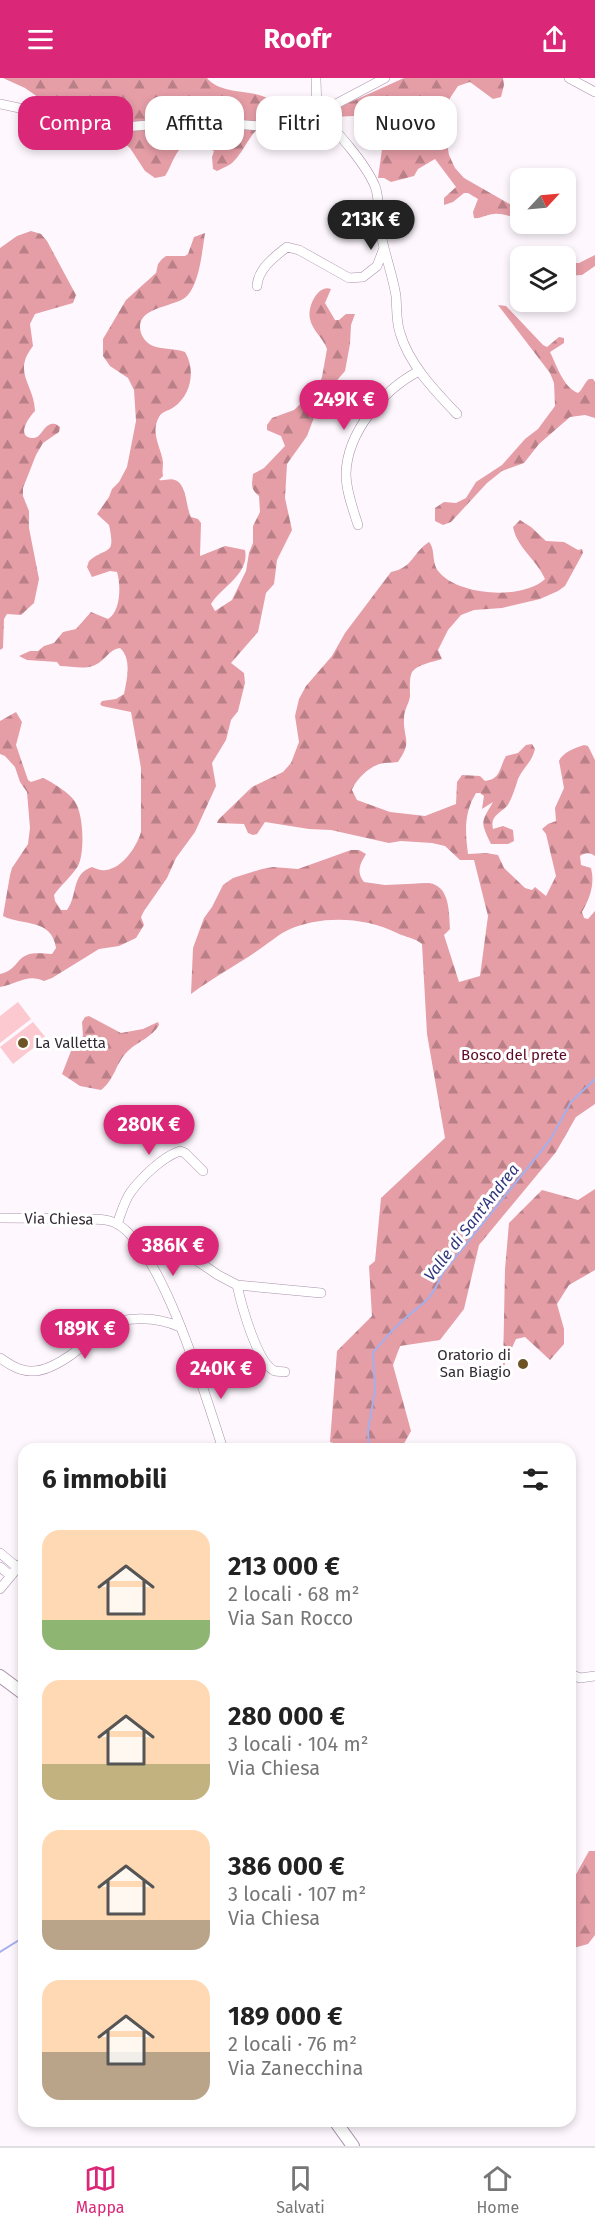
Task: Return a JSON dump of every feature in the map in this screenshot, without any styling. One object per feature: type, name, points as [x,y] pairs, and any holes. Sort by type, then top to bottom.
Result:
[{"type":"main road","points":[[0,1676],[18,1690]]},
{"type":"main road","points":[[339,2127],[353,2146]]},
{"type":"street","points":[[316,78],[316,96]]},
{"type":"street","points":[[342,101],[384,78]]},
{"type":"street","points":[[569,78],[595,92]]},
{"type":"street","points":[[0,104],[112,128],[197,121],[256,126]]},
{"type":"street","points":[[342,137],[370,176],[375,188],[384,248],[396,298],[399,330],[419,371],[457,414]]},
{"type":"street","points":[[257,286],[257,278],[263,268],[287,247],[299,249],[349,278],[363,277],[377,267],[384,248]]},
{"type":"street","points":[[358,525],[346,476],[348,459],[354,443],[360,429],[381,402],[405,378],[419,371]]},
{"type":"street","points":[[117,1224],[129,1194],[148,1174],[173,1154],[180,1151],[203,1171]]},
{"type":"street","name":"Via Chiesa","points":[[0,1218],[100,1220],[117,1224],[135,1238],[153,1268],[180,1327],[221,1443]]},
{"type":"street","points":[[135,1238],[148,1234],[159,1235],[218,1275],[237,1285],[321,1293]]},
{"type":"street","points":[[237,1285],[242,1308],[256,1346],[269,1366],[275,1371],[285,1372]]},
{"type":"street","points":[[0,1358],[21,1370],[35,1371],[54,1364],[86,1344],[96,1335],[102,1325],[123,1319],[166,1321],[180,1327]]},
{"type":"street","points":[[0,1553],[18,1562]]},
{"type":"street","points":[[0,1567],[11,1576]]},
{"type":"street","points":[[0,1589],[18,1568]]},
{"type":"street","points":[[576,1676],[595,1676]]},
{"type":"green space","points":[[3,78],[207,78],[224,89],[261,96],[256,96],[256,131],[244,148],[244,96],[145,96],[145,150],[180,150],[165,176],[155,178],[145,171],[131,150],[133,96],[36,96]]},
{"type":"green space","points":[[404,78],[503,78],[504,85],[501,97],[493,99],[470,82],[458,86],[451,96],[364,96]]},
{"type":"green space","points":[[354,100],[354,116],[342,117],[344,105]]},
{"type":"green space","points":[[212,150],[243,150],[232,163],[217,171],[213,169],[214,151]]},
{"type":"green space","points":[[382,150],[448,150],[455,168],[464,178],[510,204],[510,216],[491,214],[474,218],[473,212],[478,199],[468,193],[444,205],[444,198],[456,187],[435,159],[418,169],[414,176],[391,182],[378,178]]},
{"type":"green space","points":[[31,231],[41,234],[47,241],[76,295],[73,303],[35,314],[30,324],[33,346],[27,355],[24,371],[35,411],[25,426],[25,434],[35,438],[51,424],[60,427],[59,432],[43,443],[23,488],[23,496],[29,511],[29,528],[39,579],[34,603],[21,615],[7,614],[4,619],[3,648],[0,650],[0,248],[17,236]]},
{"type":"green space","points":[[205,233],[200,266],[195,283],[187,296],[149,313],[140,324],[143,337],[151,345],[185,352],[191,374],[188,389],[180,402],[160,415],[157,423],[156,434],[163,462],[163,476],[159,480],[173,479],[182,486],[191,517],[198,519],[201,523],[200,556],[225,546],[245,550],[245,559],[239,573],[211,604],[215,611],[232,600],[246,571],[253,543],[253,526],[260,512],[259,496],[252,486],[253,474],[264,468],[285,446],[281,436],[267,430],[267,425],[272,418],[294,410],[318,387],[322,377],[327,349],[313,327],[310,309],[314,298],[326,288],[331,289],[325,303],[335,320],[339,320],[346,314],[355,314],[351,325],[345,371],[321,399],[307,436],[287,464],[285,498],[292,530],[277,560],[274,584],[266,593],[258,632],[231,663],[244,673],[245,683],[238,711],[231,720],[226,740],[212,763],[216,786],[195,832],[176,858],[167,878],[144,911],[141,917],[144,925],[136,938],[119,946],[99,949],[52,978],[44,981],[33,978],[0,987],[0,974],[10,970],[23,957],[33,954],[52,954],[56,948],[49,932],[42,927],[3,916],[12,868],[28,844],[30,828],[27,792],[20,782],[15,767],[0,754],[0,721],[16,712],[22,722],[16,745],[28,780],[31,782],[43,778],[71,796],[77,805],[81,822],[82,852],[78,866],[54,895],[61,910],[67,910],[78,880],[85,870],[92,867],[104,870],[118,865],[133,850],[141,832],[141,768],[131,712],[100,704],[102,701],[116,699],[124,694],[128,670],[124,653],[120,648],[116,649],[95,665],[82,668],[60,666],[57,662],[27,660],[19,656],[30,651],[38,651],[54,643],[63,632],[76,629],[91,612],[108,619],[118,604],[117,572],[110,571],[92,577],[87,567],[89,561],[110,546],[109,525],[97,514],[127,467],[136,421],[134,390],[128,378],[110,366],[103,356],[103,339],[126,300],[156,273],[162,259],[166,256],[185,256],[188,254],[194,237]]},
{"type":"green space","points":[[595,255],[595,266],[582,275],[576,275],[576,263]]},
{"type":"green space","points":[[498,305],[506,306],[547,347],[559,337],[564,338],[564,343],[550,352],[561,376],[573,390],[578,393],[589,379],[593,379],[595,382],[595,418],[585,415],[570,417],[539,444],[524,463],[502,471],[487,483],[451,522],[443,525],[435,521],[435,508],[444,502],[456,503],[466,498],[476,482],[502,465],[525,439],[538,429],[555,406],[554,383],[550,373]]},
{"type":"green space","name":"Bosco del prete","points":[[520,520],[546,541],[564,542],[578,550],[582,549],[583,553],[565,586],[540,599],[502,608],[474,610],[461,615],[448,630],[438,650],[442,659],[422,665],[412,672],[410,696],[404,715],[406,744],[403,755],[398,762],[382,763],[373,767],[359,779],[352,790],[357,800],[390,812],[425,816],[456,804],[457,782],[462,775],[480,776],[485,781],[490,780],[499,772],[506,756],[518,753],[526,745],[532,744],[535,749],[534,754],[518,779],[510,801],[496,816],[492,825],[493,829],[503,826],[513,830],[514,841],[508,844],[491,844],[483,822],[493,802],[482,809],[484,796],[476,793],[467,815],[467,846],[468,854],[498,855],[504,868],[525,888],[532,890],[535,887],[546,896],[556,876],[546,834],[542,829],[556,821],[555,808],[564,788],[559,761],[570,751],[584,745],[588,746],[595,760],[595,856],[587,853],[580,856],[581,865],[591,868],[592,874],[591,891],[582,912],[584,918],[588,919],[595,911],[595,1104],[576,1117],[556,1152],[479,1245],[464,1309],[440,1340],[400,1346],[393,1365],[411,1431],[404,1443],[333,1443],[330,1442],[337,1351],[372,1316],[369,1266],[375,1261],[381,1198],[445,1138],[427,1034],[422,944],[384,928],[357,921],[314,922],[284,932],[191,994],[193,948],[204,918],[223,885],[233,878],[273,867],[298,869],[351,850],[359,850],[366,854],[360,868],[360,875],[364,882],[385,885],[429,883],[441,889],[447,901],[450,929],[444,935],[459,982],[480,976],[488,916],[474,860],[460,860],[445,846],[401,841],[389,843],[331,830],[265,822],[257,834],[253,835],[248,833],[244,824],[217,823],[252,787],[283,772],[291,763],[299,742],[295,716],[299,699],[306,686],[332,656],[345,633],[391,572],[404,567],[429,542],[439,572],[448,580],[461,586],[491,592],[507,592],[535,586],[545,579],[523,548],[513,527]]},
{"type":"green space","points":[[89,1016],[121,1033],[143,1029],[158,1022],[159,1025],[153,1033],[125,1054],[106,1086],[101,1090],[80,1086],[62,1074],[71,1051],[83,1036],[82,1022],[85,1017]]},
{"type":"green space","points":[[595,1189],[595,1270],[569,1285],[557,1304],[564,1329],[564,1344],[550,1360],[525,1337],[516,1339],[503,1368],[505,1269],[509,1223],[542,1190],[578,1200]]},
{"type":"green space","points":[[589,1851],[595,1851],[595,1935],[588,1944],[576,1947],[576,1874]]},
{"type":"shaded area","points":[[18,1002],[31,1019],[0,1043],[0,1016]]},
{"type":"shaded area","name":"La Valletta","points":[[33,1022],[46,1038],[13,1064],[0,1047]]},
{"type":"waterway","name":"Valle di Sant'Andrea","points":[[369,1443],[368,1431],[375,1391],[373,1352],[433,1292],[442,1274],[550,1140],[571,1102],[595,1079]]},
{"type":"waterway","name":"Valle di Sant'Andrea","points":[[0,1952],[18,1941]]},
{"type":"place","name":"La Valletta","points":[[23,1043]]},
{"type":"place","name":"Oratorio di San Biagio","points":[[523,1364]]}]
